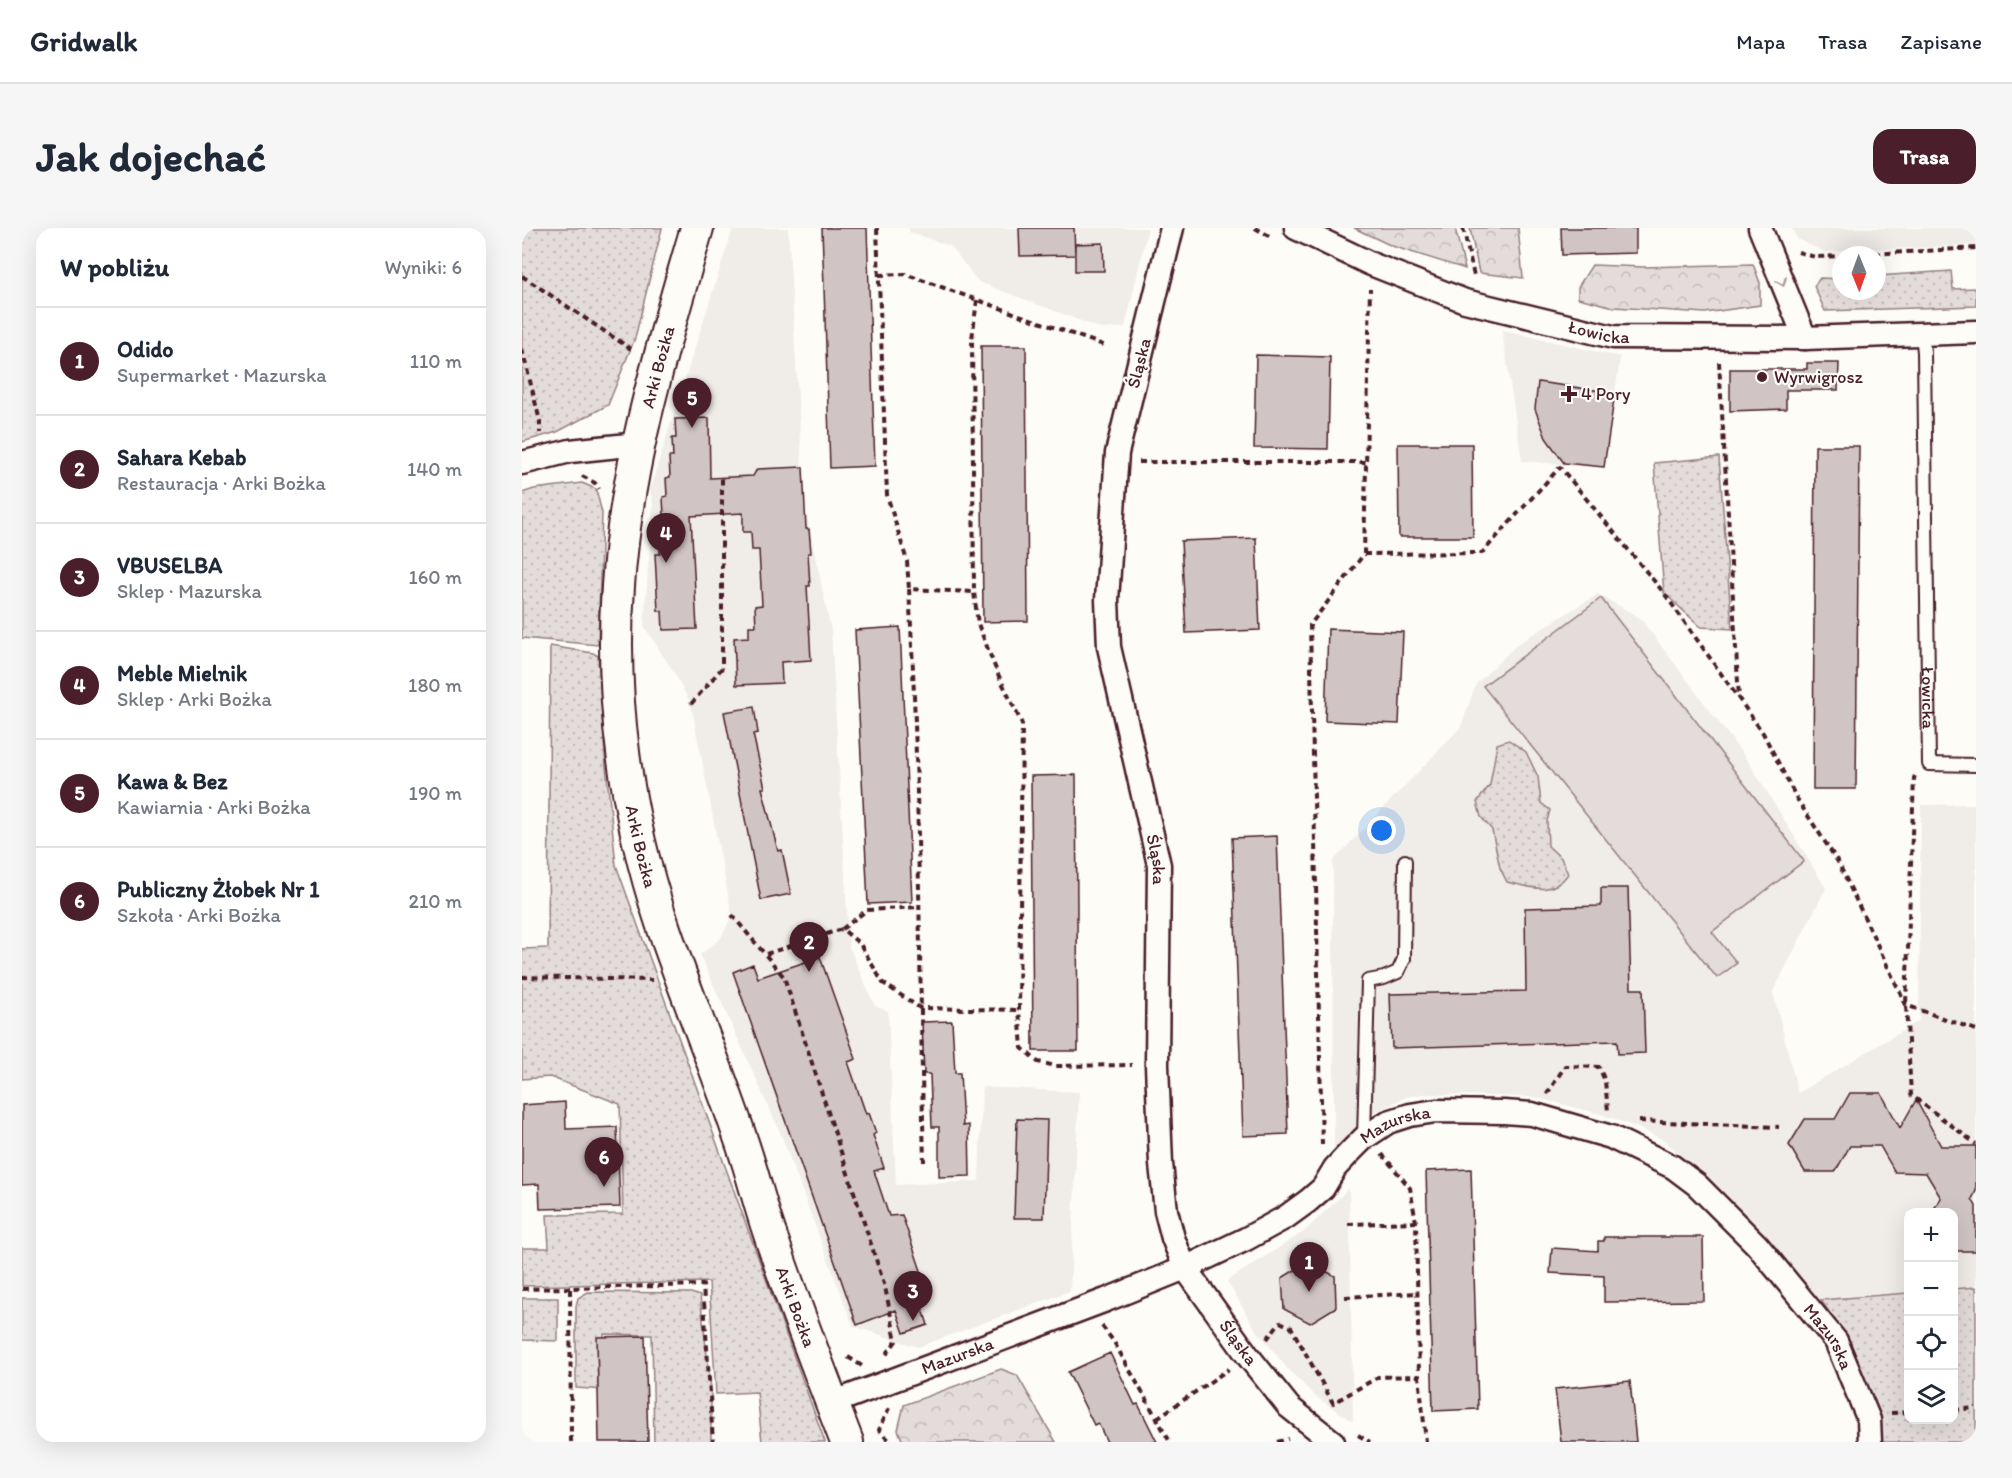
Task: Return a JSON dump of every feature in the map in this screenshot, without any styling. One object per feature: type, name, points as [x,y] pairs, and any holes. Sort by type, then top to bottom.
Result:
[{"type":"street","name":"Arki Bożka","points":[[698,228],[638,444],[627,511],[618,585],[616,638],[616,688],[621,743],[641,852],[661,921],[740,1137],[767,1224],[847,1442]]},
{"type":"street","name":"Śląska","points":[[1172,228],[1117,453],[1107,600],[1109,647],[1159,865],[1157,1065],[1161,1164],[1167,1211],[1173,1238],[1185,1268],[1248,1356],[1289,1407],[1333,1442]]},
{"type":"street","name":"Łowicka","points":[[1296,228],[1371,264],[1466,301],[1613,337],[1805,338],[1976,332]]},
{"type":"street","points":[[1760,228],[1805,338]]},
{"type":"street","points":[[522,464],[570,451],[638,444]]},
{"type":"street","name":"Mazurska","points":[[832,1402],[1106,1300],[1185,1268],[1286,1217],[1323,1188],[1335,1168],[1371,1144],[1388,1122],[1410,1115],[1436,1111],[1532,1114],[1611,1137],[1673,1167],[1697,1185],[1756,1245],[1836,1341],[1869,1420],[1870,1442]]},
{"type":"lane","name":"Łowicka","points":[[1922,334],[1929,764]]},
{"type":"lane","points":[[1929,764],[1976,765]]},
{"type":"lane","points":[[1371,1144],[1368,981],[1398,972],[1404,959],[1405,861]]},
{"type":"path","points":[[877,228],[887,495],[907,561],[909,589],[920,907],[924,1162]]},
{"type":"path","points":[[1463,228],[1474,276]]},
{"type":"path","points":[[1796,256],[1792,248],[1803,255],[1832,256]]},
{"type":"path","points":[[1886,253],[1976,248]]},
{"type":"path","points":[[879,275],[905,274],[1106,346]]},
{"type":"path","points":[[1465,274],[1484,279]]},
{"type":"path","points":[[522,276],[633,350]]},
{"type":"path","points":[[1323,1188],[1310,625],[1364,554],[1371,284]]},
{"type":"path","points":[[978,300],[972,339],[974,592],[981,633],[996,672],[1022,724],[1018,1010],[1022,1048],[1038,1062],[1056,1066],[1157,1065]]},
{"type":"path","points":[[522,349],[540,421],[540,443]]},
{"type":"path","points":[[1718,355],[1739,699]]},
{"type":"path","points":[[1116,462],[1366,462]]},
{"type":"path","points":[[1364,554],[1482,554],[1560,466],[1664,593],[1762,733],[1797,799],[1838,862],[1906,1005],[1976,1030]]},
{"type":"path","points":[[692,704],[722,668],[722,478]]},
{"type":"path","points":[[909,589],[974,592]]},
{"type":"path","points":[[1929,764],[1914,778],[1906,1005],[1911,1095],[1976,1144]]},
{"type":"path","points":[[766,954],[842,929],[867,910],[920,907]]},
{"type":"path","points":[[732,915],[784,977],[885,1287],[896,1341],[884,1358]]},
{"type":"path","points":[[842,929],[860,944],[883,982],[920,1008],[1018,1010]]},
{"type":"path","points":[[522,977],[653,980]]},
{"type":"path","points":[[1542,1102],[1565,1066],[1599,1067],[1605,1081],[1609,1104],[1607,1118]]},
{"type":"path","points":[[1630,1121],[1779,1127]]},
{"type":"path","points":[[1371,1144],[1410,1188],[1416,1222],[1419,1376],[1426,1442]]},
{"type":"path","points":[[1348,1224],[1416,1222]]},
{"type":"path","points":[[522,1289],[703,1285],[713,1442]]},
{"type":"path","points":[[570,1288],[571,1442]]},
{"type":"path","points":[[1345,1297],[1418,1293]]},
{"type":"path","points":[[1098,1320],[1114,1342],[1170,1442]]},
{"type":"path","points":[[1260,1348],[1280,1322],[1291,1327],[1333,1403],[1378,1377],[1419,1376]]},
{"type":"path","points":[[844,1353],[848,1358],[869,1370]]},
{"type":"path","points":[[1157,1418],[1233,1366]]},
{"type":"path","points":[[891,1400],[887,1415],[879,1430],[891,1442]]},
{"type":"path","points":[[1958,1410],[1976,1408]]},
{"type":"path","points":[[1356,1434],[1370,1442]]},
{"type":"shaded area","points":[[733,228],[788,228],[804,503],[831,630],[849,947],[875,1006],[888,1011],[896,1185],[979,1181],[982,1087],[1079,1092],[1070,1291],[918,1347],[853,1326],[780,1132],[700,955],[721,938],[732,915],[691,704],[644,626],[653,502],[650,489]]},
{"type":"shaded area","points":[[909,228],[1148,228],[1125,327],[1102,329],[979,282],[950,246],[909,232]]},
{"type":"shaded area","points":[[1792,228],[1976,228],[1976,245],[1886,249],[1886,246],[1832,246],[1832,252],[1825,252],[1797,239]]},
{"type":"shaded area","points":[[1502,330],[1620,357],[1605,468],[1522,461]]},
{"type":"shaded area","points":[[1598,594],[1640,618],[1748,761],[1826,888],[1773,992],[1798,1093],[1919,1021],[1921,805],[1976,804],[1976,1287],[1958,1289],[1958,1208],[1904,1208],[1904,1293],[1821,1300],[1739,1210],[1664,1140],[1601,1114],[1534,1097],[1423,1094],[1406,1097],[1375,1112],[1334,1152],[1333,861],[1461,727],[1476,684],[1519,643]]},
{"type":"shaded area","points":[[1349,1188],[1353,1422],[1315,1396],[1287,1368],[1255,1328],[1227,1281],[1305,1231]]},
{"type":"green space","points":[[522,228],[662,228],[635,338],[608,405],[557,432],[522,442]]},
{"type":"green space","points":[[1354,228],[1455,228],[1465,269],[1392,246]]},
{"type":"green space","points":[[1470,228],[1518,228],[1523,278],[1479,273]]},
{"type":"green space","points":[[1753,264],[1760,283],[1760,305],[1705,313],[1614,307],[1578,298],[1578,287],[1592,265],[1644,267]]},
{"type":"green space","points":[[1951,271],[1953,289],[1976,288],[1976,306],[1825,311],[1814,286],[1820,278],[1832,279],[1832,300],[1886,300],[1886,275]]},
{"type":"green space","points":[[1719,457],[1732,629],[1701,627],[1664,593],[1654,463]]},
{"type":"green space","points":[[582,483],[596,489],[602,513],[598,645],[522,638],[522,493],[534,489]]},
{"type":"green space","points":[[1601,598],[1804,861],[1712,932],[1737,963],[1717,978],[1483,686]]},
{"type":"green space","points":[[550,646],[593,653],[598,656],[616,865],[825,1442],[762,1442],[757,1392],[716,1394],[709,1282],[522,1286],[522,1248],[549,1248],[547,1215],[623,1214],[620,1104],[550,1077],[522,1079],[522,949],[548,948]]},
{"type":"green space","points":[[1509,740],[1526,752],[1538,777],[1541,803],[1550,810],[1547,821],[1548,846],[1561,858],[1568,874],[1555,886],[1532,888],[1507,882],[1500,868],[1492,830],[1481,817],[1477,802],[1490,785],[1497,744]]},
{"type":"green space","points":[[1976,1287],[1976,1442],[1882,1442],[1875,1406],[1850,1343],[1821,1300],[1904,1293],[1904,1424],[1958,1424],[1958,1289]]},
{"type":"green space","points":[[588,1292],[691,1293],[700,1296],[711,1389],[711,1442],[654,1442],[652,1335],[604,1334],[605,1390],[576,1388],[576,1306],[578,1298]]},
{"type":"green space","points":[[522,1298],[558,1298],[558,1341],[522,1340]]},
{"type":"green space","points":[[1001,1369],[1017,1375],[1056,1442],[903,1442],[898,1430],[904,1405]]},
{"type":"building","points":[[822,228],[867,228],[875,466],[830,468]]},
{"type":"building","points":[[1019,228],[1074,228],[1075,255],[1020,256]]},
{"type":"building","points":[[1561,228],[1636,228],[1636,253],[1562,255]]},
{"type":"building","points":[[1103,243],[1104,271],[1075,271],[1075,244]]},
{"type":"building","points":[[981,346],[1026,346],[1028,621],[983,622]]},
{"type":"building","points":[[1256,355],[1330,357],[1328,449],[1254,448]]},
{"type":"building","points":[[1807,363],[1839,363],[1838,390],[1786,390],[1786,409],[1730,411],[1730,369],[1807,369]]},
{"type":"building","points":[[1538,382],[1615,393],[1604,467],[1564,463],[1546,438],[1535,409]]},
{"type":"building","points":[[709,418],[710,478],[753,476],[757,469],[803,467],[806,529],[809,529],[811,553],[808,553],[810,586],[807,586],[811,660],[781,662],[782,683],[736,685],[734,638],[749,637],[749,626],[756,626],[755,606],[762,605],[759,550],[752,550],[751,532],[743,532],[743,513],[691,516],[697,629],[663,630],[662,611],[658,611],[655,554],[660,554],[660,517],[664,516],[663,497],[667,496],[666,478],[670,477],[669,457],[673,457],[672,438],[676,438],[675,419]]},
{"type":"building","points":[[1398,444],[1472,444],[1473,537],[1399,537]]},
{"type":"building","points":[[1815,446],[1859,446],[1856,789],[1813,789]]},
{"type":"building","points":[[1256,538],[1260,630],[1186,633],[1181,541]]},
{"type":"building","points":[[900,627],[912,902],[868,904],[855,630]]},
{"type":"building","points":[[1328,629],[1403,632],[1399,724],[1325,721]]},
{"type":"building","points":[[754,707],[758,733],[753,734],[765,788],[762,788],[778,851],[782,850],[791,894],[761,900],[724,712]]},
{"type":"building","points":[[1076,775],[1078,1051],[1033,1051],[1031,776]]},
{"type":"building","points":[[1277,836],[1288,1134],[1243,1136],[1232,838]]},
{"type":"building","points":[[1601,888],[1628,888],[1631,989],[1643,989],[1645,1053],[1618,1054],[1617,1041],[1392,1048],[1390,994],[1526,991],[1525,908],[1601,906]]},
{"type":"building","points":[[820,957],[856,1059],[848,1062],[866,1114],[869,1113],[876,1133],[873,1135],[884,1168],[874,1171],[889,1216],[902,1215],[930,1297],[920,1300],[928,1325],[904,1333],[896,1310],[857,1325],[733,972],[753,964],[758,978]]},
{"type":"building","points":[[952,1021],[955,1073],[960,1073],[963,1126],[969,1125],[970,1176],[939,1177],[939,1127],[932,1127],[930,1074],[924,1074],[922,1022]]},
{"type":"building","points":[[1850,1093],[1881,1093],[1900,1128],[1916,1100],[1941,1146],[1976,1146],[1976,1191],[1972,1199],[1976,1206],[1976,1251],[1958,1251],[1958,1208],[1935,1208],[1941,1198],[1926,1173],[1895,1172],[1880,1146],[1850,1146],[1835,1172],[1805,1172],[1789,1145],[1805,1119],[1835,1119]]},
{"type":"building","points":[[565,1102],[566,1129],[617,1127],[620,1207],[540,1209],[539,1184],[522,1185],[522,1105]]},
{"type":"building","points":[[1017,1119],[1047,1120],[1044,1218],[1014,1218]]},
{"type":"building","points":[[1471,1169],[1478,1409],[1433,1411],[1426,1171]]},
{"type":"building","points":[[1604,1237],[1703,1237],[1704,1301],[1604,1302],[1604,1276],[1550,1273],[1552,1248],[1598,1251],[1598,1241],[1604,1241]]},
{"type":"building","points":[[1308,1262],[1335,1276],[1336,1307],[1310,1323],[1284,1309],[1282,1278]]},
{"type":"building","points":[[645,1336],[648,1442],[599,1442],[597,1337]]},
{"type":"building","points":[[1110,1353],[1135,1405],[1138,1404],[1157,1442],[1107,1442],[1098,1423],[1094,1425],[1068,1372]]},
{"type":"building","points":[[1630,1381],[1636,1442],[1561,1442],[1555,1389]]},
{"type":"place","name":"Wyrwigrosz","points":[[1762,377]]},
{"type":"place","name":"4 Pory","points":[[1569,394]]},
{"type":"place","name":"Kawa & Bez","points":[[692,428]]},
{"type":"place","name":"Meble Mielnik","points":[[666,563]]},
{"type":"place","name":"Sahara Kebab","points":[[809,972]]},
{"type":"place","name":"Publiczny Żłobek Nr 1","points":[[604,1187]]},
{"type":"place","name":"Odido","points":[[1309,1292]]},
{"type":"place","name":"VBUSELBA","points":[[913,1321]]}]
